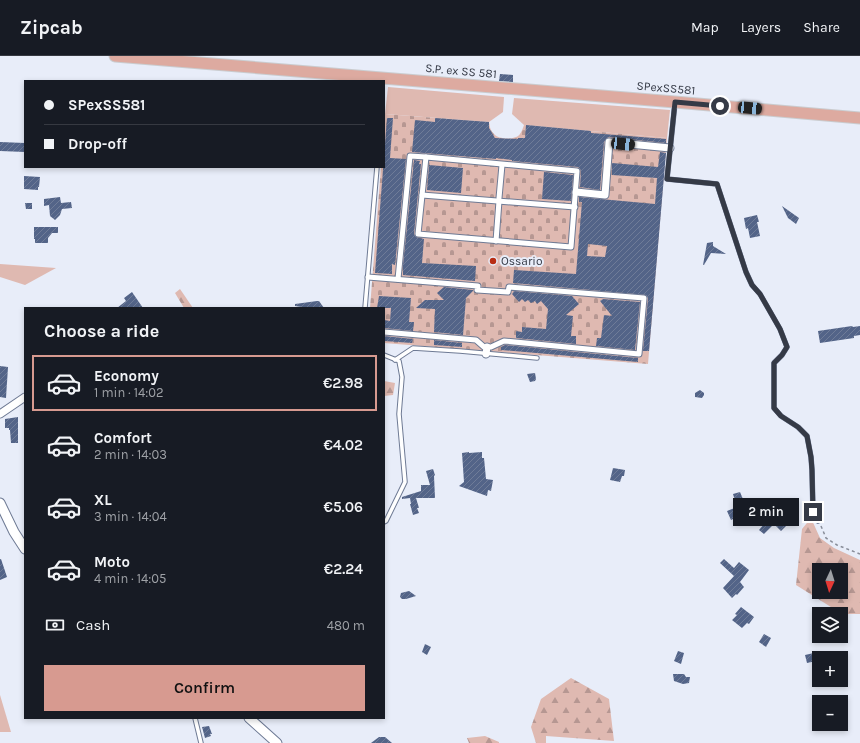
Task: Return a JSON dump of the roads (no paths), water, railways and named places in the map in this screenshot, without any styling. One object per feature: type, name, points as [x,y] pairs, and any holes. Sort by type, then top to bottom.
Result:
[{"type":"main road","name":"S.P. ex SS 581","points":[[115,56],[373,80]]},
{"type":"main road","name":"S.P. ex SS 581","points":[[385,81],[590,94]]},
{"type":"main road","name":"SPexSS581","points":[[590,94],[860,118]]},
{"type":"street","points":[[576,192],[605,195],[609,142],[670,148]]},
{"type":"street","points":[[398,279],[410,156],[426,157],[502,165],[577,171],[571,247],[418,234],[426,157]]},
{"type":"street","points":[[496,241],[502,165]]},
{"type":"street","points":[[422,195],[575,207]]},
{"type":"street","points":[[368,277],[478,286],[477,290],[508,292],[509,287],[644,298],[640,354],[504,342],[486,350],[476,340],[385,332]]},
{"type":"street","points":[[0,414],[24,398]]},
{"type":"street","points":[[0,503],[14,532],[24,547]]},
{"type":"street","points":[[251,719],[277,743]]},
{"type":"lane","points":[[675,102],[667,179],[717,184],[746,272],[752,285],[760,294],[780,329],[787,347],[774,363],[774,408],[781,416],[798,427],[807,436],[811,457],[813,512],[818,521]]},
{"type":"lane","points":[[365,307],[377,168]]},
{"type":"lane","points":[[396,360],[413,348],[460,351],[486,350],[536,358]]},
{"type":"lane","points":[[385,355],[400,361],[402,377],[399,414],[406,482],[385,522]]},
{"type":"lane","points":[[194,719],[201,743]]},
{"type":"place","name":"Ossario","points":[[493,261]]}]
